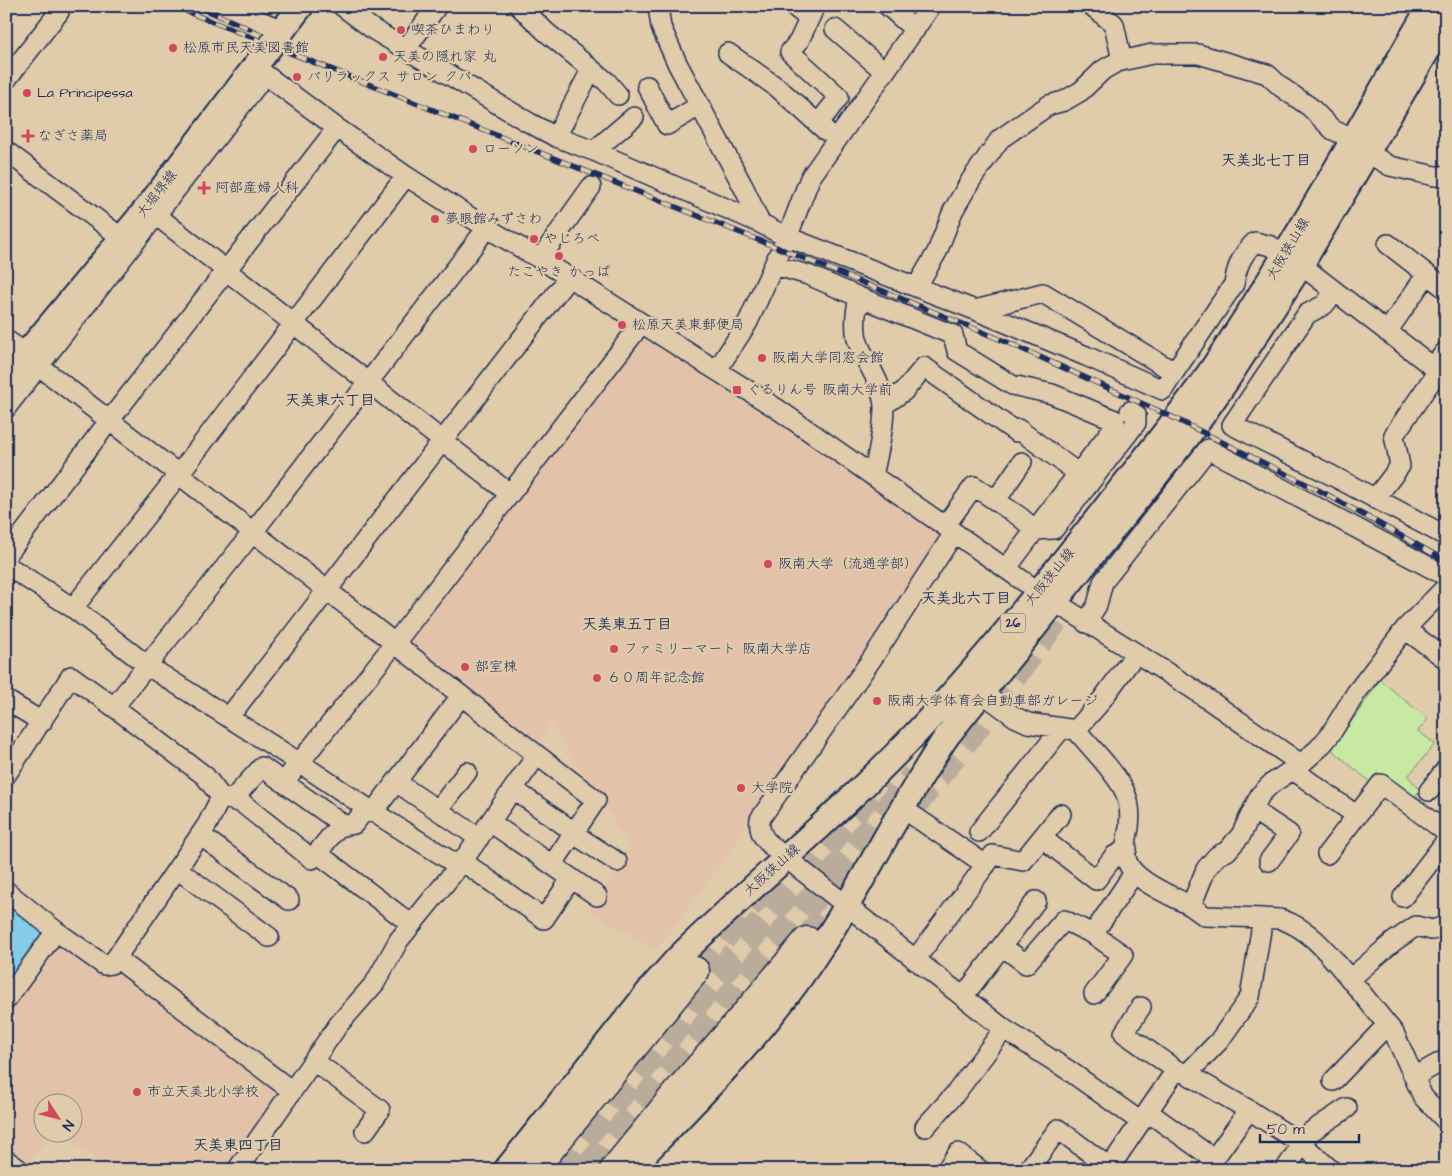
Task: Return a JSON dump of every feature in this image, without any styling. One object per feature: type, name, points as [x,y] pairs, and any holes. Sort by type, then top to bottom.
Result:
[{"type":"highway","points":[[614,1170],[675,1095],[807,941]]},
{"type":"highway","points":[[533,1170],[695,971]]},
{"type":"main road","name":"大堀堺線","points":[[6,378],[33,360],[122,238],[151,212],[260,71],[282,30],[301,6]]},
{"type":"main road","name":"大阪狭山線","points":[[506,1170],[665,973],[704,933],[858,792],[918,731],[988,652],[1047,597],[1188,436],[1262,328],[1294,260],[1360,146],[1430,6]]},
{"type":"main road","name":"大阪狭山線","points":[[1360,146],[1446,19]]},
{"type":"main road","name":"大阪狭山線","points":[[629,1170],[716,1078],[773,1013],[820,950],[942,743],[981,692],[1047,597]]},
{"type":"street","points":[[225,6],[282,30]]},
{"type":"street","points":[[342,6],[374,30],[556,137],[594,151],[760,223],[785,236],[917,286],[1163,390],[1234,284],[1236,268],[1246,251],[1255,242],[1271,246],[1294,260],[1439,371]]},
{"type":"street","points":[[406,49],[437,6]]},
{"type":"street","points":[[519,6],[607,82],[618,95]]},
{"type":"street","points":[[658,6],[661,27],[677,63],[745,190],[760,223]]},
{"type":"street","points":[[793,6],[812,12],[799,41],[790,52],[839,97],[818,124]]},
{"type":"street","points":[[888,6],[915,30]]},
{"type":"street","points":[[717,370],[748,322],[792,224],[810,178],[931,6]]},
{"type":"street","points":[[1092,6],[1114,24],[1122,61]]},
{"type":"street","points":[[6,80],[60,12]]},
{"type":"street","points":[[835,30],[885,72]]},
{"type":"street","points":[[728,53],[778,88],[836,140]]},
{"type":"street","points":[[917,286],[938,252],[958,204],[971,180],[1000,139],[1049,106],[1064,101],[1081,91],[1103,70],[1122,61],[1152,54],[1198,54],[1267,74],[1310,107],[1333,130],[1390,166],[1435,176],[1446,176]]},
{"type":"street","points":[[556,137],[591,70]]},
{"type":"street","points":[[260,71],[406,176],[776,408],[1047,597],[1193,689],[1296,766],[1357,816]]},
{"type":"street","points":[[647,86],[667,125],[699,106]]},
{"type":"street","points":[[594,151],[634,117]]},
{"type":"street","points":[[6,556],[337,128]]},
{"type":"street","points":[[6,151],[122,238]]},
{"type":"street","points":[[73,608],[179,474],[406,176]]},
{"type":"street","points":[[540,259],[591,187]]},
{"type":"street","points":[[6,408],[33,360],[151,212],[510,494]]},
{"type":"street","points":[[114,707],[253,532],[487,228]]},
{"type":"street","points":[[1388,244],[1446,289]]},
{"type":"street","points":[[774,264],[808,275],[953,335],[957,351],[1012,385],[1052,394],[1115,420],[1114,427],[1006,569]]},
{"type":"street","points":[[1387,332],[1427,274]]},
{"type":"street","points":[[229,716],[569,277]]},
{"type":"street","points":[[1335,292],[1324,305],[1307,314],[1232,425],[1446,536]]},
{"type":"street","points":[[975,310],[1043,294],[1175,371]]},
{"type":"street","points":[[860,297],[855,312],[857,339],[879,383],[884,405],[874,476]]},
{"type":"street","points":[[284,782],[395,644],[641,324]]},
{"type":"street","points":[[6,340],[596,800],[552,865]]},
{"type":"street","points":[[1375,499],[1400,466],[1394,435],[1439,371],[1446,351]]},
{"type":"street","points":[[884,405],[904,391],[924,367],[1016,432],[1018,429],[1079,474]]},
{"type":"street","points":[[1130,411],[1136,415],[1136,423],[1054,530],[1035,530],[1020,516],[974,486],[876,653],[760,819],[759,827],[762,836],[786,858],[1004,1029],[1144,1117],[1210,1164],[1249,1110]]},
{"type":"street","points":[[1086,623],[1097,605],[1103,582],[1208,448],[1446,576]]},
{"type":"street","points":[[996,500],[1022,462]]},
{"type":"street","points":[[6,565],[73,608],[148,666],[229,716],[370,810],[461,863],[544,919],[572,879]]},
{"type":"street","points":[[1191,906],[1206,869],[1217,856],[1228,850],[1241,835],[1260,795],[1271,784],[1319,748],[1330,735],[1356,693],[1405,628],[1439,605],[1446,587]]},
{"type":"street","points":[[1405,628],[1446,659]]},
{"type":"street","points":[[980,832],[1069,729],[1098,705],[1136,654]]},
{"type":"street","points":[[6,775],[71,676],[205,776],[227,798],[242,803],[312,859],[339,826],[354,824],[361,815],[377,807],[461,696]]},
{"type":"street","points":[[981,692],[1015,717],[1028,723],[1069,729],[1111,771],[1124,790],[1129,810],[1130,825],[1126,840],[1127,860],[1134,873],[1205,916],[1282,920],[1309,934],[1326,950],[1394,1033],[1423,1098],[1446,1121]]},
{"type":"street","points":[[6,700],[42,722]]},
{"type":"street","points":[[237,1170],[339,1024],[375,983],[399,940],[461,863],[536,755]]},
{"type":"street","points":[[6,891],[56,931],[104,965],[111,964],[227,798],[262,767],[345,826]]},
{"type":"street","points":[[1428,791],[1446,769]]},
{"type":"street","points":[[438,810],[467,772]]},
{"type":"street","points":[[396,782],[438,810],[484,830],[552,865],[597,896]]},
{"type":"street","points":[[1328,854],[1381,784],[1446,832]]},
{"type":"street","points":[[513,789],[577,836],[617,862]]},
{"type":"street","points":[[902,808],[986,865]]},
{"type":"street","points":[[1253,810],[1289,834],[1270,862]]},
{"type":"street","points":[[915,960],[993,855],[1023,861],[1062,814]]},
{"type":"street","points":[[200,836],[289,900]]},
{"type":"street","points":[[1042,838],[1096,880],[1114,856],[1127,849]]},
{"type":"street","points":[[1403,897],[1446,841]]},
{"type":"street","points":[[317,853],[411,924]]},
{"type":"street","points":[[177,869],[270,937]]},
{"type":"street","points":[[1093,934],[1134,873]]},
{"type":"street","points":[[963,997],[1036,902]]},
{"type":"street","points":[[1028,1170],[1058,1129],[1111,1169],[1144,1117],[1182,1072],[1219,1041],[1250,997],[1263,918]]},
{"type":"street","points":[[1002,946],[1026,964],[1064,920],[1093,934],[1123,955],[1094,994]]},
{"type":"street","points":[[1350,979],[1393,942],[1416,926],[1432,930],[1446,926]]},
{"type":"street","points":[[6,1000],[56,931]]},
{"type":"street","points":[[116,958],[292,1090]]},
{"type":"street","points":[[1141,1006],[1124,1033],[1182,1072],[1249,1110],[1302,1144],[1332,1170]]},
{"type":"street","points":[[1333,1081],[1387,1025]]},
{"type":"street","points":[[925,1127],[955,1094],[1004,1029]]},
{"type":"street","points":[[1414,1077],[1446,1059]]},
{"type":"street","points":[[314,1061],[380,1110],[365,1131]]},
{"type":"street","points":[[1284,1170],[1309,1133],[1347,1108]]},
{"type":"street","points":[[946,1170],[958,1153],[980,1170]]},
{"type":"street","points":[[6,1160],[20,1170]]},
{"type":"shaded area","points":[[645,331],[946,533],[923,574],[741,830],[737,843],[656,950],[590,911],[631,847],[551,724],[536,742],[403,635]]},
{"type":"shaded area","points":[[66,945],[101,973],[122,975],[279,1091],[282,1097],[227,1170],[94,1170],[100,1162],[76,1144],[82,1144],[82,1094],[32,1094],[32,1144],[44,1144],[24,1167],[6,1153],[6,1019],[58,947]]},
{"type":"green space","points":[[1380,680],[1428,719],[1418,731],[1435,744],[1408,776],[1420,790],[1410,803],[1374,785],[1332,750]]},
{"type":"water","points":[[6,897],[43,929],[42,941],[6,991]]},
{"type":"tunnel","points":[[910,809],[974,729],[1064,607]]},
{"type":"tunnel","points":[[587,1170],[915,776]]},
{"type":"tunnel","points":[[557,1170],[882,778]]},
{"type":"tunnel","points":[[807,941],[852,882]]},
{"type":"tunnel","points":[[695,971],[764,887]]},
{"type":"railway","points":[[173,6],[781,249],[1009,343],[1172,417],[1326,494],[1446,561]]},
{"type":"railway","points":[[197,6],[250,29]]},
{"type":"place","name":"喫茶ひまわり","points":[[401,30]]},
{"type":"place","name":"松原市民天美図書館","points":[[173,48]]},
{"type":"place","name":"天美の隠れ家 丸","points":[[383,57]]},
{"type":"place","name":"バリラックス サロン クパ","points":[[297,77]]},
{"type":"place","name":"La Principessa","points":[[27,93]]},
{"type":"place","name":"なぎさ薬局","points":[[28,136]]},
{"type":"place","name":"ローソン","points":[[473,149]]},
{"type":"place","name":"阿部産婦人科","points":[[204,188]]},
{"type":"place","name":"夢眼館みずさわ","points":[[435,219]]},
{"type":"place","name":"やじろべ","points":[[534,239]]},
{"type":"place","name":"たこやき かっぱ","points":[[559,256]]},
{"type":"place","name":"松原天美東郵便局","points":[[622,325]]},
{"type":"place","name":"阪南大学同窓会館","points":[[762,358]]},
{"type":"place","name":"ぐるりん号 阪南大学前","points":[[737,390]]},
{"type":"place","name":"阪南大学（流通学部）","points":[[768,564]]},
{"type":"place","name":"ファミリーマート 阪南大学店","points":[[614,649]]},
{"type":"place","name":"部室棟","points":[[465,667]]},
{"type":"place","name":"６０周年記念館","points":[[597,678]]},
{"type":"place","name":"阪南大学体育会自動車部ガレージ","points":[[877,701]]},
{"type":"place","name":"大学院","points":[[741,788]]},
{"type":"place","name":"市立天美北小学校","points":[[137,1092]]},
{"type":"district","name":"天美北七丁目","points":[[1266,160]]},
{"type":"district","name":"天美東六丁目","points":[[330,400]]},
{"type":"district","name":"天美北六丁目","points":[[966,598]]},
{"type":"district","name":"天美東五丁目","points":[[627,624]]},
{"type":"district","name":"天美東四丁目","points":[[238,1145]]}]
